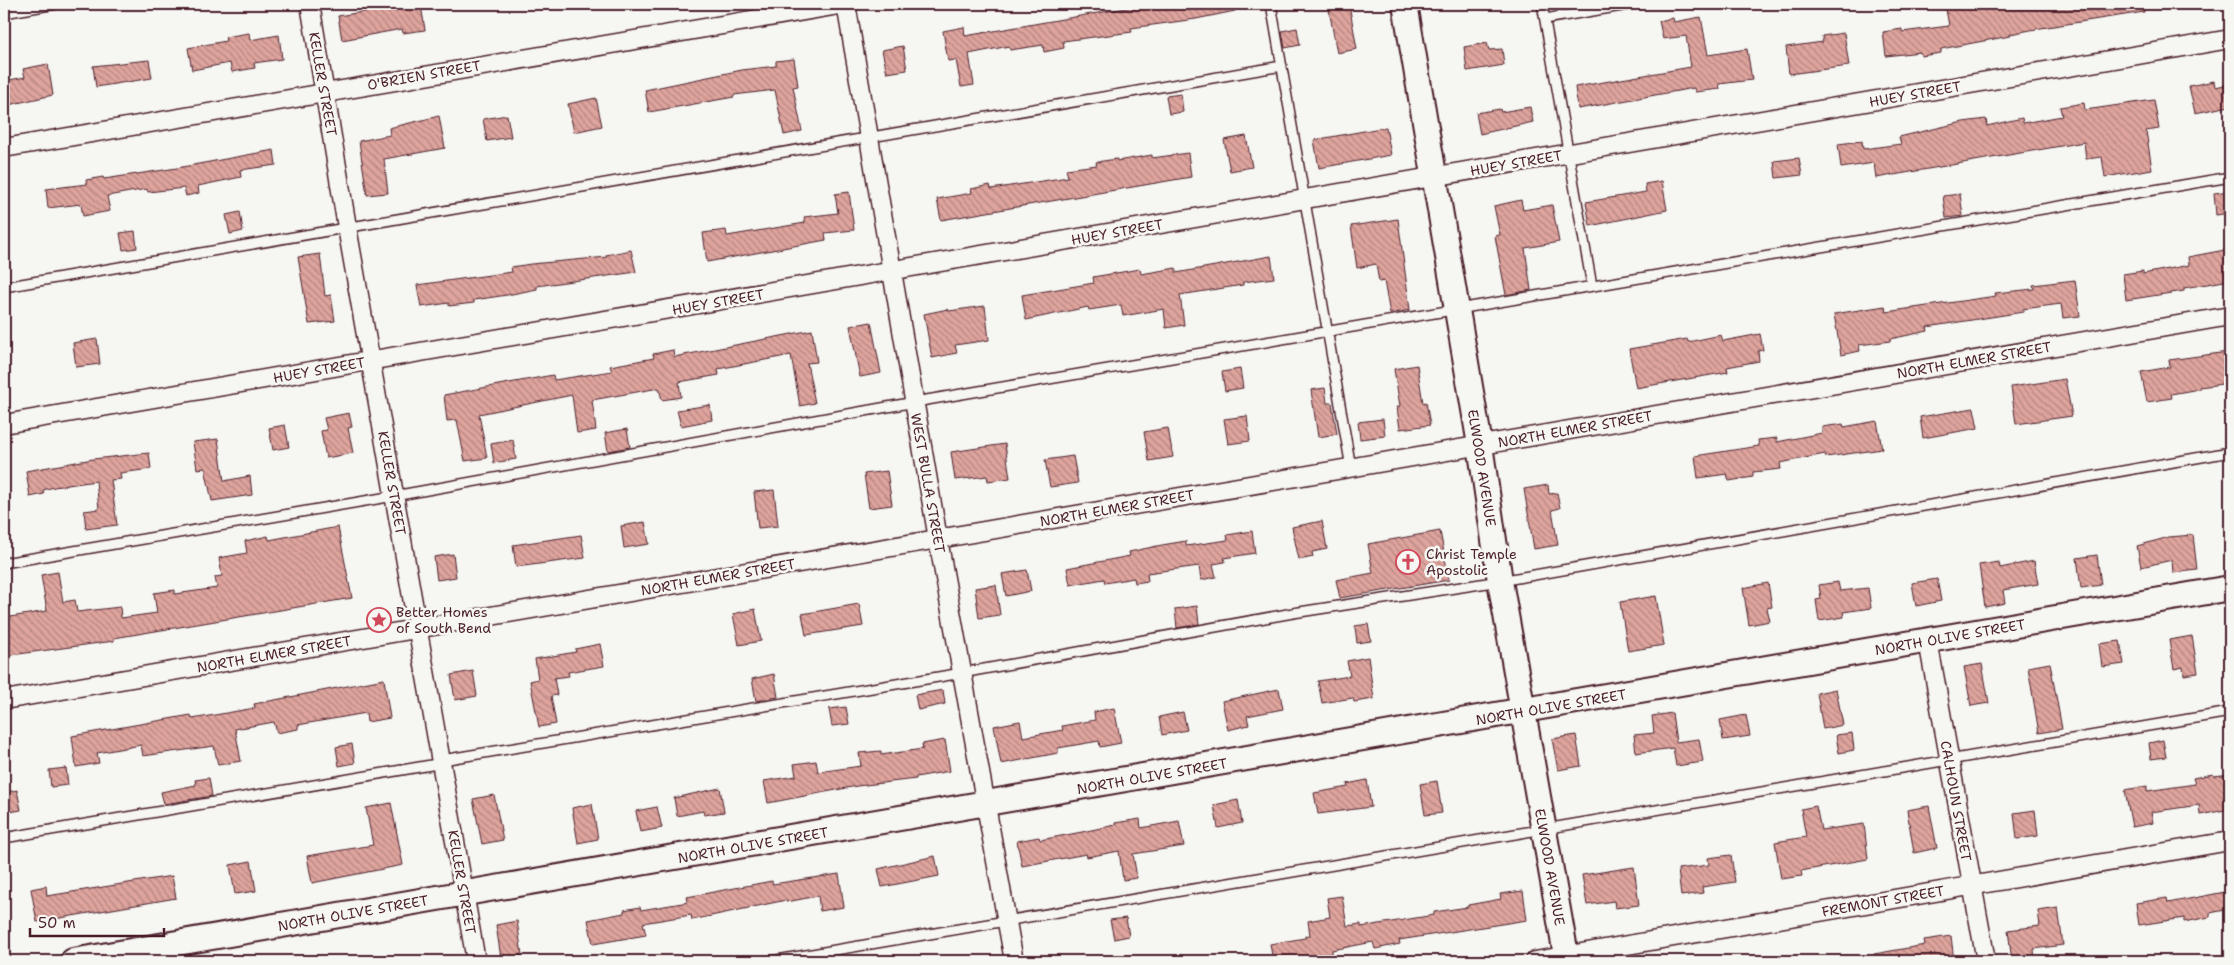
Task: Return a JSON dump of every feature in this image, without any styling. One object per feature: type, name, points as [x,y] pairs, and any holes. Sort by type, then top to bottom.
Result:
[{"type":"street","name":"KELLER STREET","points":[[310,4],[346,228],[476,961]]},
{"type":"street","name":"O'BRIEN STREET","points":[[4,148],[845,4]]},
{"type":"street","name":"WEST BULLA STREET","points":[[845,4],[1014,961]]},
{"type":"street","name":"ELWOOD AVENUE","points":[[1406,4],[1480,446],[1522,712],[1567,959]]},
{"type":"street","name":"HUEY STREET","points":[[4,424],[893,272],[2230,39]]},
{"type":"street","name":"NORTH ELMER STREET","points":[[4,700],[2230,316]]},
{"type":"street","name":"NORTH OLIVE STREET","points":[[73,961],[1522,712],[2230,588]]},
{"type":"street","name":"CALHOUN STREET","points":[[1928,641],[1948,760],[1986,961]]},
{"type":"street","name":"FREMONT STREET","points":[[1535,961],[1567,959],[2230,841]]},
{"type":"lane","points":[[4,13],[56,4]]},
{"type":"lane","points":[[1271,4],[1351,468]]},
{"type":"lane","points":[[1542,4],[1592,286]]},
{"type":"lane","points":[[1545,19],[1634,4]]},
{"type":"lane","points":[[4,287],[1282,66]]},
{"type":"lane","points":[[4,563],[394,496],[915,402],[2230,177]]},
{"type":"lane","points":[[4,838],[962,673],[1294,613],[1500,581],[2230,452]]},
{"type":"lane","points":[[771,961],[2230,712]]},
{"type":"building","points":[[390,4],[391,9],[421,5],[425,30],[403,33],[402,29],[342,40],[338,16],[369,11],[368,7]]},
{"type":"building","points":[[1149,4],[1234,4],[1235,11],[1196,19],[1131,28],[1132,32],[1063,41],[1064,48],[1044,52],[1043,45],[1010,50],[1009,46],[969,54],[974,85],[961,87],[956,60],[948,61],[943,31],[964,27],[965,36]]},
{"type":"building","points":[[1328,4],[1349,4],[1357,49],[1337,53]]},
{"type":"building","points":[[1945,4],[2144,4],[2144,12],[2010,34],[2010,36],[1941,49],[1941,53],[1921,56],[1920,52],[1886,56],[1883,32],[1902,29],[1902,32],[1949,26]]},
{"type":"building","points":[[1701,17],[1708,55],[1747,49],[1752,80],[1719,84],[1720,89],[1695,92],[1694,88],[1578,109],[1575,87],[1691,67],[1686,36],[1663,39],[1659,21],[1673,18],[1674,22]]},
{"type":"building","points":[[1297,28],[1300,45],[1285,48],[1282,31]]},
{"type":"building","points":[[249,33],[250,40],[279,35],[282,59],[254,63],[255,68],[232,72],[230,63],[192,70],[188,48],[226,41],[225,37]]},
{"type":"building","points":[[1844,33],[1849,66],[1789,74],[1786,47],[1823,42],[1822,36]]},
{"type":"building","points":[[1487,43],[1489,50],[1502,49],[1504,65],[1467,71],[1464,47]]},
{"type":"building","points":[[903,46],[907,70],[887,73],[882,50]]},
{"type":"building","points":[[794,59],[798,86],[793,87],[802,131],[784,135],[775,90],[734,95],[734,97],[649,112],[645,90],[742,70],[776,66],[776,61]]},
{"type":"building","points":[[149,60],[152,78],[96,87],[93,66]]},
{"type":"building","points":[[48,64],[53,95],[4,106],[4,81],[25,77],[23,69]]},
{"type":"building","points":[[2214,81],[2215,87],[2230,84],[2230,106],[2195,113],[2189,86]]},
{"type":"building","points":[[1181,94],[1183,112],[1169,114],[1166,96]]},
{"type":"building","points":[[596,98],[602,126],[574,132],[568,104]]},
{"type":"building","points":[[2154,100],[2159,129],[2146,131],[2152,169],[2105,177],[2102,157],[2086,159],[2084,142],[1876,178],[1874,163],[1841,168],[1838,144],[1862,141],[1863,149],[1901,144],[1899,137],[1963,122],[1986,119],[1987,126],[2022,118],[2023,123],[2062,116],[2060,107],[2084,103],[2085,110]]},
{"type":"building","points":[[1530,107],[1533,122],[1480,134],[1476,113],[1500,109],[1501,112]]},
{"type":"building","points":[[507,115],[511,137],[487,141],[483,119]]},
{"type":"building","points":[[439,116],[445,148],[384,159],[388,193],[367,195],[359,141],[390,135],[389,128]]},
{"type":"building","points":[[1386,127],[1391,155],[1319,168],[1314,140]]},
{"type":"building","points":[[1246,136],[1252,167],[1230,171],[1224,140]]},
{"type":"building","points":[[274,150],[276,165],[240,170],[241,177],[198,186],[199,193],[186,196],[184,188],[148,192],[147,189],[107,196],[110,211],[83,216],[81,204],[48,208],[46,189],[87,184],[86,180],[103,177],[104,179],[177,168]]},
{"type":"building","points":[[1188,153],[1191,177],[941,220],[937,199],[972,193],[971,189],[990,185],[991,189],[1068,177],[1066,169],[1097,165],[1096,162],[1117,159],[1117,161],[1152,155],[1152,158]]},
{"type":"building","points":[[1799,158],[1802,175],[1776,178],[1774,161]]},
{"type":"building","points":[[1662,181],[1667,210],[1590,226],[1586,202],[1646,192],[1645,184]]},
{"type":"building","points":[[2230,191],[2230,213],[2216,215],[2214,193]]},
{"type":"building","points":[[849,192],[854,230],[825,233],[826,240],[707,262],[703,233],[726,230],[727,236],[805,223],[804,217],[838,213],[835,194]]},
{"type":"building","points":[[1960,194],[1963,216],[1946,218],[1943,196]]},
{"type":"building","points":[[1521,200],[1523,210],[1552,205],[1559,242],[1525,248],[1531,290],[1506,295],[1495,236],[1500,235],[1494,206]]},
{"type":"building","points":[[240,212],[243,231],[230,234],[226,215]]},
{"type":"building","points":[[1398,219],[1410,310],[1390,314],[1384,281],[1379,282],[1376,264],[1357,268],[1351,226]]},
{"type":"building","points":[[135,231],[137,248],[123,250],[120,233]]},
{"type":"building","points":[[2230,249],[2230,280],[2184,288],[2184,291],[2126,300],[2123,274],[2143,271],[2143,274],[2189,265],[2188,257]]},
{"type":"building","points":[[631,250],[636,272],[537,286],[537,289],[474,300],[474,303],[449,306],[449,303],[421,307],[417,285],[512,272],[511,267],[531,264],[607,257],[606,255]]},
{"type":"building","points":[[320,254],[325,296],[331,295],[335,321],[309,324],[298,257]]},
{"type":"building","points":[[1271,256],[1274,278],[1243,282],[1243,285],[1180,295],[1184,325],[1166,328],[1164,309],[1123,316],[1121,305],[1089,310],[1088,307],[1026,320],[1022,295],[1094,283],[1093,277],[1140,269],[1141,274],[1176,268],[1176,273]]},
{"type":"building","points":[[2075,280],[2080,316],[2063,318],[2061,304],[2023,309],[2023,312],[1927,327],[1928,331],[1890,339],[1890,341],[1859,345],[1860,351],[1841,355],[1834,314],[1885,306],[1886,312],[1996,296],[1995,293],[2034,289],[2033,285]]},
{"type":"building","points":[[985,306],[989,340],[955,345],[957,353],[932,358],[924,314],[948,309],[949,311]]},
{"type":"building","points":[[871,322],[881,373],[860,377],[850,326]]},
{"type":"building","points":[[812,330],[817,362],[807,363],[815,403],[800,406],[791,355],[718,369],[719,375],[679,382],[681,397],[662,400],[659,388],[592,400],[596,430],[577,433],[572,395],[479,414],[487,458],[465,461],[457,420],[447,421],[444,395],[553,375],[554,380],[612,371],[610,366],[654,358],[653,354],[673,350],[674,357]]},
{"type":"building","points":[[1760,334],[1763,350],[1758,351],[1759,361],[1727,367],[1728,372],[1636,388],[1629,349],[1687,339],[1688,342],[1721,335],[1723,341]]},
{"type":"building","points":[[97,339],[100,364],[76,367],[73,343]]},
{"type":"building","points":[[2228,352],[2230,383],[2199,387],[2199,389],[2171,394],[2172,398],[2147,402],[2141,372],[2170,367],[2169,360]]},
{"type":"building","points":[[1417,365],[1423,403],[1426,402],[1430,425],[1400,429],[1397,407],[1400,406],[1394,369]]},
{"type":"building","points":[[1240,369],[1243,388],[1225,391],[1222,372]]},
{"type":"building","points":[[2065,379],[2072,416],[2016,424],[2011,387]]},
{"type":"building","points":[[1325,388],[1327,403],[1332,403],[1337,434],[1318,437],[1311,390]]},
{"type":"building","points":[[710,405],[712,420],[681,426],[677,410]]},
{"type":"building","points":[[1974,408],[1978,428],[1923,438],[1920,417]]},
{"type":"building","points":[[349,413],[352,427],[348,428],[353,453],[326,458],[321,431],[327,430],[324,418]]},
{"type":"building","points":[[1247,416],[1250,441],[1228,444],[1224,419]]},
{"type":"building","points":[[1383,419],[1385,436],[1360,439],[1358,422]]},
{"type":"building","points":[[1877,421],[1882,449],[1826,457],[1825,454],[1780,463],[1781,469],[1753,472],[1753,477],[1729,481],[1727,474],[1698,478],[1695,456],[1759,446],[1758,440],[1777,438],[1777,442],[1822,433],[1822,427],[1843,424],[1844,427]]},
{"type":"building","points":[[285,425],[289,447],[273,450],[269,428]]},
{"type":"building","points":[[1168,428],[1173,457],[1149,461],[1144,432]]},
{"type":"building","points":[[627,429],[630,447],[608,451],[605,433]]},
{"type":"building","points":[[218,439],[224,481],[250,476],[252,495],[212,501],[205,468],[197,469],[193,442]]},
{"type":"building","points":[[513,440],[516,459],[494,463],[491,444]]},
{"type":"building","points":[[1005,444],[1010,478],[988,481],[987,476],[955,480],[951,452]]},
{"type":"building","points":[[149,453],[151,469],[120,473],[121,479],[111,480],[117,525],[86,529],[84,511],[99,509],[96,481],[54,487],[43,490],[44,494],[30,497],[26,471],[93,459]]},
{"type":"building","points":[[1073,456],[1078,483],[1050,487],[1045,460]]},
{"type":"building","points":[[887,471],[892,505],[869,508],[864,474]]},
{"type":"building","points":[[1548,485],[1549,494],[1557,493],[1560,508],[1552,510],[1558,545],[1534,549],[1524,489]]},
{"type":"building","points":[[774,490],[778,526],[758,528],[754,492]]},
{"type":"building","points":[[1322,521],[1327,549],[1312,552],[1313,557],[1299,560],[1292,527]]},
{"type":"building","points":[[645,522],[649,544],[624,548],[621,526]]},
{"type":"building","points":[[338,527],[352,598],[114,638],[114,641],[4,656],[4,618],[47,611],[41,575],[58,572],[63,602],[75,600],[77,612],[120,607],[121,618],[157,613],[154,593],[175,590],[175,594],[217,588],[215,577],[222,576],[219,558],[247,553],[245,541],[268,536],[269,540]]},
{"type":"building","points":[[1252,531],[1255,553],[1224,558],[1225,562],[1213,564],[1216,577],[1201,580],[1199,566],[1147,573],[1148,581],[1135,583],[1134,578],[1105,583],[1104,579],[1070,585],[1067,568],[1130,556],[1129,552],[1162,545],[1186,541],[1186,546],[1228,540],[1227,535]]},
{"type":"building","name":"Christ Temple Apostolic","points":[[1440,531],[1449,580],[1340,598],[1336,580],[1373,573],[1368,544]]},
{"type":"building","points":[[581,535],[585,558],[516,567],[513,545]]},
{"type":"building","points":[[2193,535],[2197,570],[2173,573],[2172,560],[2141,567],[2137,546],[2169,537]]},
{"type":"building","points":[[453,554],[456,577],[437,580],[434,557]]},
{"type":"building","points":[[2097,555],[2101,585],[2081,588],[2077,558]]},
{"type":"building","points":[[2034,561],[2038,584],[2003,590],[2005,603],[1985,607],[1979,565],[1999,562],[2000,568]]},
{"type":"building","points":[[1027,570],[1031,591],[1006,596],[1002,574]]},
{"type":"building","points":[[1937,579],[1941,601],[1916,606],[1912,583]]},
{"type":"building","points":[[1838,582],[1840,591],[1868,588],[1871,608],[1843,612],[1844,617],[1819,621],[1816,600],[1821,599],[1819,585]]},
{"type":"building","points":[[1768,583],[1772,607],[1767,608],[1770,621],[1749,625],[1743,588]]},
{"type":"building","points":[[996,585],[1000,615],[979,618],[975,588]]},
{"type":"building","points":[[1656,596],[1664,645],[1628,651],[1620,602]]},
{"type":"building","points":[[859,604],[863,626],[806,635],[802,614]]},
{"type":"building","points":[[1197,606],[1199,624],[1177,628],[1175,609]]},
{"type":"building","points":[[755,609],[761,641],[739,645],[733,614]]},
{"type":"building","points":[[1368,624],[1371,641],[1357,643],[1355,626]]},
{"type":"building","points":[[2192,636],[2198,673],[2184,675],[2183,667],[2174,669],[2169,640]]},
{"type":"building","points":[[2120,641],[2124,664],[2102,667],[2099,644]]},
{"type":"building","points":[[600,644],[604,666],[568,672],[569,676],[554,678],[557,695],[551,696],[556,724],[539,727],[530,681],[538,679],[535,659],[576,652],[575,649]]},
{"type":"building","points":[[1368,657],[1374,699],[1354,702],[1353,698],[1322,703],[1318,681],[1350,676],[1347,661]]},
{"type":"building","points":[[2050,663],[2062,729],[2039,733],[2028,667]]},
{"type":"building","points":[[1982,664],[1989,703],[1971,706],[1964,667]]},
{"type":"building","points":[[473,671],[477,696],[455,700],[451,675]]},
{"type":"building","points":[[774,674],[778,697],[756,701],[752,679]]},
{"type":"building","points":[[384,679],[390,718],[367,722],[366,713],[298,725],[298,729],[277,733],[274,722],[235,729],[241,761],[218,765],[214,746],[143,756],[141,745],[97,753],[99,763],[76,767],[72,736],[191,715],[192,719],[255,708],[254,704]]},
{"type":"building","points":[[1279,689],[1283,709],[1247,716],[1249,725],[1228,730],[1222,701]]},
{"type":"building","points":[[1836,689],[1843,725],[1823,729],[1817,693]]},
{"type":"building","points":[[943,690],[945,704],[918,710],[915,695]]},
{"type":"building","points":[[846,707],[849,724],[832,726],[829,709]]},
{"type":"building","points":[[1114,708],[1121,743],[1100,747],[1099,741],[1058,748],[1058,753],[1001,764],[994,726],[1020,721],[1023,737],[1063,730],[1062,726],[1095,720],[1094,712]]},
{"type":"building","points":[[1183,712],[1187,730],[1162,735],[1159,717]]},
{"type":"building","points":[[1672,713],[1676,742],[1699,739],[1703,762],[1676,766],[1673,748],[1636,753],[1634,735],[1654,733],[1652,716]]},
{"type":"building","points":[[1746,715],[1750,736],[1723,740],[1720,720]]},
{"type":"building","points":[[1852,733],[1854,750],[1839,753],[1836,735]]},
{"type":"building","points":[[1576,735],[1581,766],[1558,770],[1552,739]]},
{"type":"building","points":[[945,740],[950,771],[916,777],[916,779],[857,786],[768,803],[764,781],[796,776],[794,764],[816,761],[818,772],[861,766],[859,753],[881,751],[881,755],[923,749],[922,744]]},
{"type":"building","points":[[2163,740],[2166,757],[2151,759],[2149,743]]},
{"type":"building","points":[[352,744],[355,763],[339,766],[336,747]]},
{"type":"building","points":[[66,768],[68,785],[51,787],[49,770]]},
{"type":"building","points":[[2213,774],[2214,776],[2230,774],[2230,809],[2200,815],[2199,805],[2151,812],[2153,823],[2132,827],[2125,790],[2147,786],[2147,791],[2195,784],[2193,778]]},
{"type":"building","points":[[209,778],[212,796],[164,804],[161,792],[196,785],[195,780]]},
{"type":"building","points":[[1367,780],[1371,807],[1318,814],[1314,793],[1348,787],[1347,784]]},
{"type":"building","points":[[1437,781],[1442,813],[1425,815],[1420,784]]},
{"type":"building","points":[[720,788],[724,812],[704,815],[703,811],[677,816],[674,798]]},
{"type":"building","points":[[17,790],[21,810],[4,813],[4,793]]},
{"type":"building","points":[[494,795],[503,840],[482,844],[473,799]]},
{"type":"building","points":[[1238,800],[1242,823],[1218,828],[1214,805]]},
{"type":"building","points":[[391,803],[403,865],[312,883],[307,856],[373,845],[366,808]]},
{"type":"building","points":[[592,804],[598,839],[578,843],[572,808]]},
{"type":"building","points":[[1816,806],[1821,830],[1864,824],[1868,859],[1801,871],[1802,876],[1781,879],[1775,842],[1806,837],[1801,809]]},
{"type":"building","points":[[1929,806],[1937,848],[1914,853],[1907,810]]},
{"type":"building","points":[[657,807],[662,828],[640,832],[636,811]]},
{"type":"building","points":[[2035,810],[2038,836],[2017,839],[2014,813]]},
{"type":"building","points":[[1140,819],[1141,828],[1179,821],[1184,846],[1133,854],[1137,878],[1123,880],[1119,851],[1087,857],[1086,854],[1022,866],[1017,841],[1039,837],[1040,840]]},
{"type":"building","points":[[1731,855],[1735,882],[1702,887],[1703,893],[1681,896],[1678,869],[1709,865],[1708,858]]},
{"type":"building","points":[[935,856],[939,876],[882,887],[878,869]]},
{"type":"building","points":[[251,861],[256,891],[235,894],[230,865]]},
{"type":"building","points":[[1634,867],[1639,905],[1615,908],[1614,901],[1587,905],[1582,875]]},
{"type":"building","points":[[839,874],[844,907],[820,911],[818,896],[786,902],[786,900],[692,920],[691,915],[643,923],[646,935],[593,944],[588,920],[624,913],[624,910],[640,907],[641,910],[688,902],[687,897],[772,881],[773,884]]},
{"type":"building","points":[[172,876],[176,898],[37,922],[31,889],[46,886],[47,896]]},
{"type":"building","points":[[1523,891],[1527,920],[1399,940],[1400,944],[1375,949],[1373,942],[1332,950],[1332,954],[1273,961],[1270,944],[1305,938],[1305,936],[1310,935],[1308,921],[1330,917],[1327,898],[1342,896],[1347,926],[1361,924],[1361,927],[1434,915],[1434,912],[1468,907],[1468,905],[1501,899],[1500,894]]},
{"type":"building","points":[[2230,891],[2230,909],[2210,913],[2210,917],[2184,922],[2184,918],[2139,925],[2136,903],[2167,898],[2168,903]]},
{"type":"building","points":[[2058,908],[2063,945],[2034,949],[2035,961],[2012,961],[2008,930],[2040,926],[2038,911]]},
{"type":"building","points":[[1126,918],[1129,936],[1114,939],[1110,920]]},
{"type":"building","points":[[517,921],[522,955],[501,958],[496,925]]},
{"type":"building","points":[[1951,936],[1954,961],[1874,961],[1874,954],[1925,945],[1924,940]]},
{"type":"place","name":"Christ Temple Apostolic","points":[[1408,562]]},
{"type":"place","name":"Better Homes of South Bend","points":[[379,620]]}]
